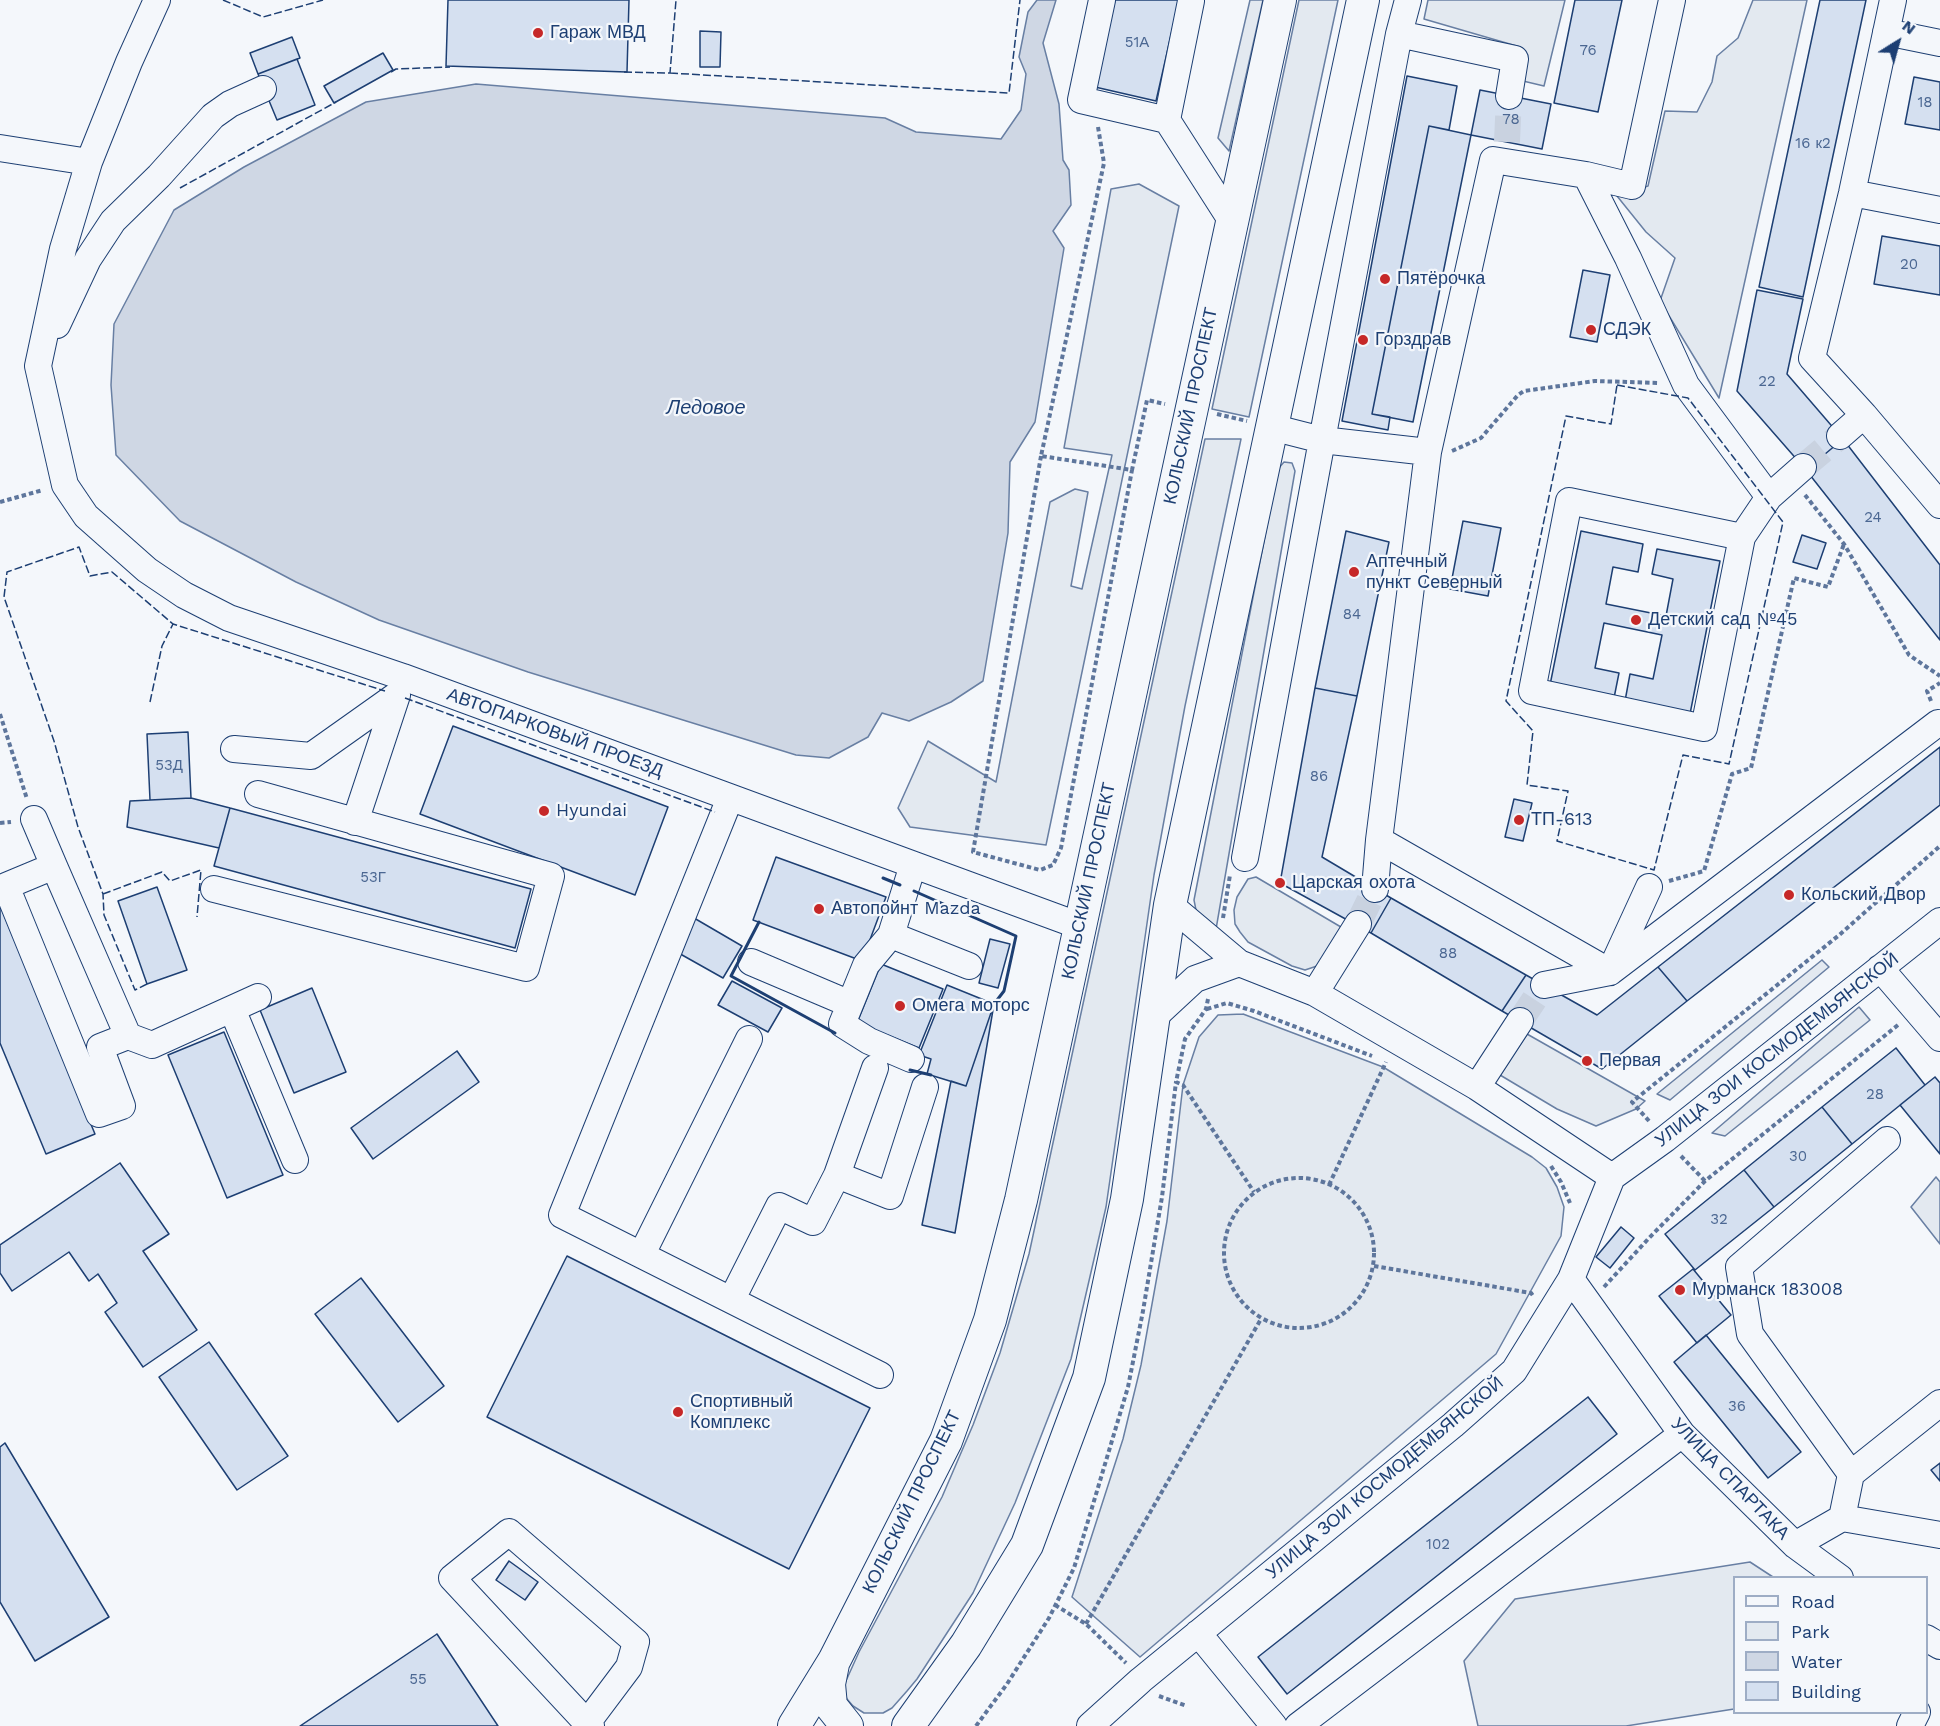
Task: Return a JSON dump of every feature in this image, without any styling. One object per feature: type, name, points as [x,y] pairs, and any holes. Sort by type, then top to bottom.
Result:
[{"type":"main road","name":"КОЛЬСКИЙ ПРОСПЕКТ","points":[[794,1726],[834,1661],[946,1441],[990,1320],[1021,1200],[1280,0]]},
{"type":"main road","points":[[907,1722],[966,1645],[1027,1545],[1089,1378],[1127,1199],[1170,905],[1363,0]]},
{"type":"main road","points":[[834,1661],[829,1684],[831,1706],[847,1726]]},
{"type":"street","name":"АВТОПАРКОВЫЙ ПРОЕЗД","points":[[157,0],[129,62],[89,162],[63,249],[38,366],[65,485],[86,516],[147,570],[184,595],[229,618],[400,686],[730,798],[1080,926]]},
{"type":"street","points":[[1102,0],[1081,100],[1167,120]]},
{"type":"street","points":[[1245,858],[1322,440],[1408,0]]},
{"type":"street","points":[[1375,889],[1379,840],[1428,452],[1500,151],[1586,176],[1632,186],[1672,0]]},
{"type":"street","points":[[1893,0],[1852,193],[1812,358],[1940,505]]},
{"type":"street","points":[[1191,1],[1167,120],[1231,220]]},
{"type":"street","points":[[1886,32],[1940,43]]},
{"type":"street","points":[[1400,34],[1515,59],[1509,96]]},
{"type":"street","points":[[38,366],[88,260],[113,221],[159,176],[213,116],[230,104],[263,89]]},
{"type":"street","points":[[0,148],[89,162]]},
{"type":"street","points":[[1586,176],[1628,258],[1686,385],[1768,497]]},
{"type":"street","points":[[1852,193],[1940,210]]},
{"type":"street","points":[[1840,436],[1864,415]]},
{"type":"street","points":[[1271,427],[1322,440],[1428,452]]},
{"type":"street","points":[[1742,537],[1569,501],[1532,691],[1704,728],[1742,537],[1768,497],[1797,472]]},
{"type":"street","points":[[234,749],[311,756],[400,686]]},
{"type":"street","points":[[356,822],[400,686]]},
{"type":"street","points":[[1544,985],[1610,972],[1938,723]]},
{"type":"street","points":[[214,889],[526,968],[551,876],[258,794]]},
{"type":"street","points":[[730,798],[562,1215],[880,1375]]},
{"type":"street","points":[[34,819],[128,1036]]},
{"type":"street","points":[[1379,840],[1610,972]]},
{"type":"street","points":[[911,1059],[869,1041],[842,1024],[866,965],[891,935],[914,865]]},
{"type":"street","points":[[54,866],[6,885],[99,1114],[122,1106],[100,1047],[128,1036],[152,1045],[258,997]]},
{"type":"street","points":[[1610,972],[1649,887]]},
{"type":"street","points":[[1170,905],[1239,963],[1316,993],[1477,1087],[1612,1178]]},
{"type":"street","name":"УЛИЦА ЗОИ КОСМОДЕМЬЯНСКОЙ","points":[[1090,1726],[1197,1633],[1453,1425],[1514,1371],[1571,1279],[1612,1178],[1665,1139],[1940,921]]},
{"type":"street","points":[[1316,993],[1358,924]]},
{"type":"street","points":[[891,935],[969,966]]},
{"type":"street","points":[[751,962],[850,1004]]},
{"type":"street","points":[[1154,1017],[1195,979],[1239,963]]},
{"type":"street","points":[[1880,968],[1940,1038]]},
{"type":"street","points":[[232,1009],[295,1160]]},
{"type":"street","points":[[1477,1087],[1520,1021]]},
{"type":"street","points":[[642,1254],[749,1039]]},
{"type":"street","points":[[732,1299],[779,1206],[813,1222],[837,1175],[875,1068]]},
{"type":"street","points":[[837,1175],[890,1196],[925,1087]]},
{"type":"street","points":[[1851,1474],[1750,1334],[1739,1267],[1887,1140]]},
{"type":"street","name":"УЛИЦА СПАРТАКА","points":[[1571,1279],[1682,1434],[1795,1545],[1837,1576]]},
{"type":"street","points":[[1842,1518],[1851,1474],[1940,1403]]},
{"type":"street","points":[[1298,1726],[1682,1434]]},
{"type":"street","points":[[1795,1545],[1842,1518],[1940,1535]]},
{"type":"street","points":[[509,1532],[636,1642],[629,1666],[589,1724],[452,1578],[509,1532]]},
{"type":"street","points":[[1197,1633],[1274,1726]]},
{"type":"path","points":[[1094,103],[1104,163],[1041,456],[973,852],[1040,870],[1053,865],[1060,848],[1147,400],[1271,427]]},
{"type":"path","points":[[1428,452],[1451,451],[1481,438],[1524,391],[1601,381],[1686,385]]},
{"type":"path","points":[[1041,456],[1132,470]]},
{"type":"path","points":[[1797,472],[1844,544],[1909,655],[1940,676]]},
{"type":"path","points":[[0,502],[65,485]]},
{"type":"path","points":[[1649,887],[1704,871],[1732,774],[1751,768],[1794,579],[1828,587],[1844,544]]},
{"type":"path","points":[[1927,691],[1940,683]]},
{"type":"path","points":[[0,714],[34,819],[0,823]]},
{"type":"path","points":[[1705,1181],[1632,1102],[1838,936],[1940,846]]},
{"type":"path","points":[[1206,1009],[1227,1003],[1245,1008],[1386,1061],[1396,1067]]},
{"type":"path","points":[[1589,1304],[1705,1181],[1916,1010]]},
{"type":"path","points":[[1329,1185],[1386,1061]]},
{"type":"path","points":[[1548,1162],[1561,1182],[1570,1203]]},
{"type":"path","points":[[1302,1177],[1329,1185],[1355,1201],[1369,1223],[1374,1240],[1374,1266],[1368,1283],[1354,1305],[1328,1323],[1302,1328],[1275,1324],[1261,1319],[1243,1304],[1232,1287],[1223,1256],[1227,1230],[1233,1216],[1244,1201],[1261,1187],[1286,1178],[1302,1177]]},
{"type":"path","points":[[1374,1266],[1531,1293],[1549,1314]]},
{"type":"path","points":[[1086,1624],[1261,1319]]},
{"type":"path","points":[[1055,1605],[1086,1624],[1141,1680]]},
{"type":"green space","points":[[1250,0],[1263,0],[1229,151],[1218,138]]},
{"type":"green space","points":[[1299,0],[1338,0],[1249,417],[1212,409]]},
{"type":"green space","points":[[1428,0],[1565,0],[1544,86],[1523,81],[1520,47],[1424,19]]},
{"type":"green space","points":[[1753,0],[1807,0],[1719,398],[1660,301],[1675,258],[1646,232],[1617,196],[1648,186],[1665,111],[1697,112],[1712,82],[1717,56],[1738,38]]},
{"type":"green space","points":[[1139,184],[1179,206],[1046,845],[910,827],[898,808],[928,741],[996,782],[1050,502],[1075,489],[1088,492],[1071,586],[1082,589],[1112,455],[1064,448],[1111,189]]},
{"type":"green space","points":[[1205,439],[1241,439],[1185,706],[1154,875],[1106,1207],[1071,1359],[1015,1503],[973,1593],[917,1679],[892,1708],[883,1713],[864,1713],[847,1699],[844,1692],[845,1683],[859,1652],[942,1497],[973,1425],[1000,1353],[1029,1254]]},
{"type":"green space","points":[[1284,462],[1292,463],[1295,471],[1215,935],[1197,915],[1194,900],[1278,469]]},
{"type":"green space","points":[[1256,877],[1346,930],[1320,965],[1305,970],[1292,966],[1248,942],[1240,932],[1235,924],[1234,910],[1237,897],[1248,879]]},
{"type":"green space","points":[[1822,960],[1829,967],[1670,1100],[1657,1094]]},
{"type":"green space","points":[[1859,1007],[1870,1020],[1725,1136],[1712,1133]]},
{"type":"green space","points":[[1243,1014],[1383,1067],[1532,1157],[1546,1168],[1557,1187],[1564,1207],[1561,1236],[1496,1354],[1140,1657],[1072,1597],[1123,1439],[1141,1365],[1167,1221],[1183,1085],[1199,1037],[1218,1015]]},
{"type":"green space","points":[[1527,1034],[1645,1101],[1636,1109],[1596,1126],[1557,1109],[1500,1075]]},
{"type":"green space","points":[[1936,1177],[1940,1182],[1940,1244],[1911,1207]]},
{"type":"green space","points":[[1750,1562],[1771,1576],[1733,1576],[1733,1709],[1626,1726],[1478,1726],[1464,1661],[1515,1599]]},
{"type":"water","name":"Ледовое","points":[[1037,0],[1056,0],[1043,43],[1059,104],[1063,160],[1069,170],[1071,205],[1053,231],[1064,248],[1035,422],[1010,462],[1008,533],[983,681],[951,702],[909,721],[882,713],[868,737],[829,758],[796,755],[528,672],[379,620],[296,582],[180,521],[116,455],[111,385],[114,324],[174,210],[244,167],[366,102],[476,84],[885,118],[916,132],[1001,139],[1021,110],[1026,74],[1019,57],[1028,12]]},
{"type":"building","name":"Гараж МВД","points":[[448,0],[629,0],[627,72],[446,66]]},
{"type":"building","points":[[1115,0],[1179,0],[1156,101],[1095,87]]},
{"type":"building","points":[[1575,0],[1622,0],[1598,112],[1554,103]]},
{"type":"building","points":[[1820,0],[1866,0],[1803,297],[1759,287]]},
{"type":"building","points":[[700,31],[721,32],[720,67],[700,67]]},
{"type":"building","points":[[292,37],[300,58],[258,74],[250,53]]},
{"type":"building","points":[[383,53],[393,70],[334,103],[324,86]]},
{"type":"building","points":[[297,59],[315,105],[277,120],[258,74]]},
{"type":"building","points":[[1407,76],[1457,86],[1449,130],[1429,126],[1372,414],[1390,417],[1388,430],[1342,421]]},
{"type":"building","points":[[1914,77],[1940,82],[1940,130],[1905,124]]},
{"type":"building","points":[[1480,90],[1551,104],[1542,149],[1471,135]]},
{"type":"building","points":[[1429,126],[1471,135],[1413,422],[1372,414]]},
{"type":"building","points":[[1882,236],[1940,246],[1940,295],[1874,284]]},
{"type":"building","points":[[1583,270],[1610,275],[1597,342],[1570,337]]},
{"type":"building","points":[[1757,290],[1803,299],[1787,374],[1843,439],[1806,470],[1737,391]]},
{"type":"building","points":[[1843,439],[1940,565],[1940,640],[1806,470]]},
{"type":"building","points":[[1463,521],[1501,528],[1488,596],[1450,589]]},
{"type":"building","points":[[1346,531],[1389,542],[1357,696],[1315,688]]},
{"type":"building","name":"Детский сад №45","points":[[1581,531],[1643,544],[1638,572],[1613,567],[1606,604],[1666,616],[1673,579],[1652,574],[1657,549],[1720,561],[1690,714],[1625,701],[1630,674],[1653,679],[1662,635],[1604,623],[1595,668],[1619,673],[1614,698],[1550,685]]},
{"type":"building","points":[[1802,535],[1826,543],[1817,569],[1793,562]]},
{"type":"building","points":[[1315,688],[1357,696],[1322,857],[1391,898],[1371,933],[1280,883]]},
{"type":"building","name":"Hyundai","points":[[453,726],[668,807],[635,895],[420,814]]},
{"type":"building","points":[[188,732],[191,798],[150,800],[147,734]]},
{"type":"building","points":[[1940,747],[1940,805],[1687,1001],[1658,967]]},
{"type":"building","points":[[191,798],[230,808],[219,848],[127,827],[130,801]]},
{"type":"building","name":"ТП-613","points":[[1514,799],[1532,803],[1523,841],[1505,837]]},
{"type":"building","points":[[230,808],[531,889],[515,948],[214,866]]},
{"type":"building","name":"Автопойнт Mazda","points":[[776,857],[886,897],[862,961],[753,920]]},
{"type":"building","points":[[157,887],[187,970],[147,984],[118,901]]},
{"type":"building","points":[[1391,898],[1526,975],[1502,1011],[1371,933]]},
{"type":"building","points":[[0,905],[95,1134],[46,1154],[0,1043]]},
{"type":"building","points":[[694,918],[742,946],[723,978],[675,951]]},
{"type":"building","points":[[990,939],[1010,944],[998,988],[979,983]]},
{"type":"building","name":"Омега моторс","points":[[881,964],[943,989],[919,1048],[857,1023]]},
{"type":"building","points":[[1658,967],[1687,1001],[1602,1069],[1502,1011],[1526,975],[1597,1015]]},
{"type":"building","points":[[732,981],[782,1008],[768,1032],[718,1005]]},
{"type":"building","points":[[947,985],[994,1004],[966,1086],[927,1074],[931,1059],[919,1055]]},
{"type":"building","points":[[312,988],[346,1072],[294,1093],[260,1010]]},
{"type":"building","points":[[994,1004],[955,1233],[922,1225],[951,1081],[966,1086]]},
{"type":"building","points":[[224,1032],[283,1175],[227,1198],[168,1055]]},
{"type":"building","points":[[1896,1048],[1925,1085],[1852,1144],[1822,1107]]},
{"type":"building","points":[[457,1051],[479,1082],[373,1159],[351,1128]]},
{"type":"building","points":[[1935,1077],[1940,1083],[1940,1154],[1900,1105]]},
{"type":"building","points":[[1822,1107],[1852,1144],[1774,1207],[1744,1170]]},
{"type":"building","points":[[120,1163],[169,1234],[143,1251],[197,1330],[143,1367],[105,1312],[117,1303],[98,1274],[89,1281],[69,1252],[12,1291],[0,1273],[0,1245]]},
{"type":"building","points":[[1744,1170],[1774,1207],[1695,1270],[1665,1234]]},
{"type":"building","points":[[1621,1227],[1634,1238],[1610,1268],[1596,1257]]},
{"type":"building","name":"Спортивный Комплекс","points":[[567,1256],[870,1408],[789,1569],[487,1417]]},
{"type":"building","points":[[1693,1269],[1731,1315],[1697,1343],[1659,1296]]},
{"type":"building","points":[[361,1278],[444,1386],[398,1422],[315,1314]]},
{"type":"building","points":[[1706,1335],[1801,1452],[1768,1478],[1674,1362]]},
{"type":"building","points":[[209,1342],[288,1456],[237,1490],[159,1377]]},
{"type":"building","points":[[1588,1397],[1617,1434],[1287,1694],[1258,1657]]},
{"type":"building","points":[[5,1443],[109,1617],[35,1661],[0,1602],[0,1447]]},
{"type":"building","points":[[1940,1463],[1940,1481],[1931,1470]]},
{"type":"building","points":[[509,1561],[538,1582],[525,1600],[496,1580]]},
{"type":"building","points":[[437,1634],[498,1726],[300,1726]]},
{"type":"tunnel","points":[[1507,142],[1509,96]]},
{"type":"tunnel","points":[[1803,467],[1840,436]]},
{"type":"tunnel","points":[[1358,924],[1375,889]]},
{"type":"tunnel","points":[[1520,1021],[1544,985]]},
{"type":"fence","points":[[223,0],[263,17],[323,0]]},
{"type":"fence","points":[[624,72],[670,73],[676,0]]},
{"type":"fence","points":[[670,73],[1009,93],[1020,0]]},
{"type":"fence","points":[[391,72],[396,69],[450,67]]},
{"type":"fence","points":[[180,188],[336,102]]},
{"type":"fence","points":[[1617,385],[1688,398],[1783,522],[1729,764],[1683,755],[1654,870],[1557,841],[1568,791],[1527,785],[1533,731],[1506,701],[1566,416],[1611,424],[1617,385]]},
{"type":"fence","points":[[147,984],[135,990],[104,915],[103,894],[78,827],[54,741],[4,597],[7,572],[79,547],[90,576],[112,572],[173,624],[385,691]]},
{"type":"fence","points":[[150,702],[162,646],[173,624]]},
{"type":"fence","points":[[405,698],[715,812]]},
{"type":"fence","points":[[103,894],[162,872],[170,881],[201,870],[197,917]]},
{"type":"wall","points":[[883,878],[900,885]]},
{"type":"wall","points":[[914,891],[1016,936],[1004,991],[994,1004]]},
{"type":"wall","points":[[759,922],[731,976],[835,1033]]},
{"type":"wall","points":[[910,1070],[931,1075]]},
{"type":"place","name":"Гараж МВД","points":[[538,33]]},
{"type":"place","name":"Пятёрочка","points":[[1385,279]]},
{"type":"place","name":"СДЭК","points":[[1591,330]]},
{"type":"place","name":"Горздрав","points":[[1363,340]]},
{"type":"place","name":"Аптечный пункт Северный","points":[[1354,572]]},
{"type":"place","name":"Детский сад №45","points":[[1636,620]]},
{"type":"place","name":"Hyundai","points":[[544,811]]},
{"type":"place","name":"ТП-613","points":[[1519,820]]},
{"type":"place","name":"Царская охота","points":[[1280,883]]},
{"type":"place","name":"Кольский Двор","points":[[1789,895]]},
{"type":"place","name":"Автопойнт Mazda","points":[[819,909]]},
{"type":"place","name":"Омега моторс","points":[[900,1006]]},
{"type":"place","name":"Первая","points":[[1587,1061]]},
{"type":"place","name":"Мурманск 183008","points":[[1680,1290]]},
{"type":"place","name":"Спортивный Комплекс","points":[[678,1412]]}]
